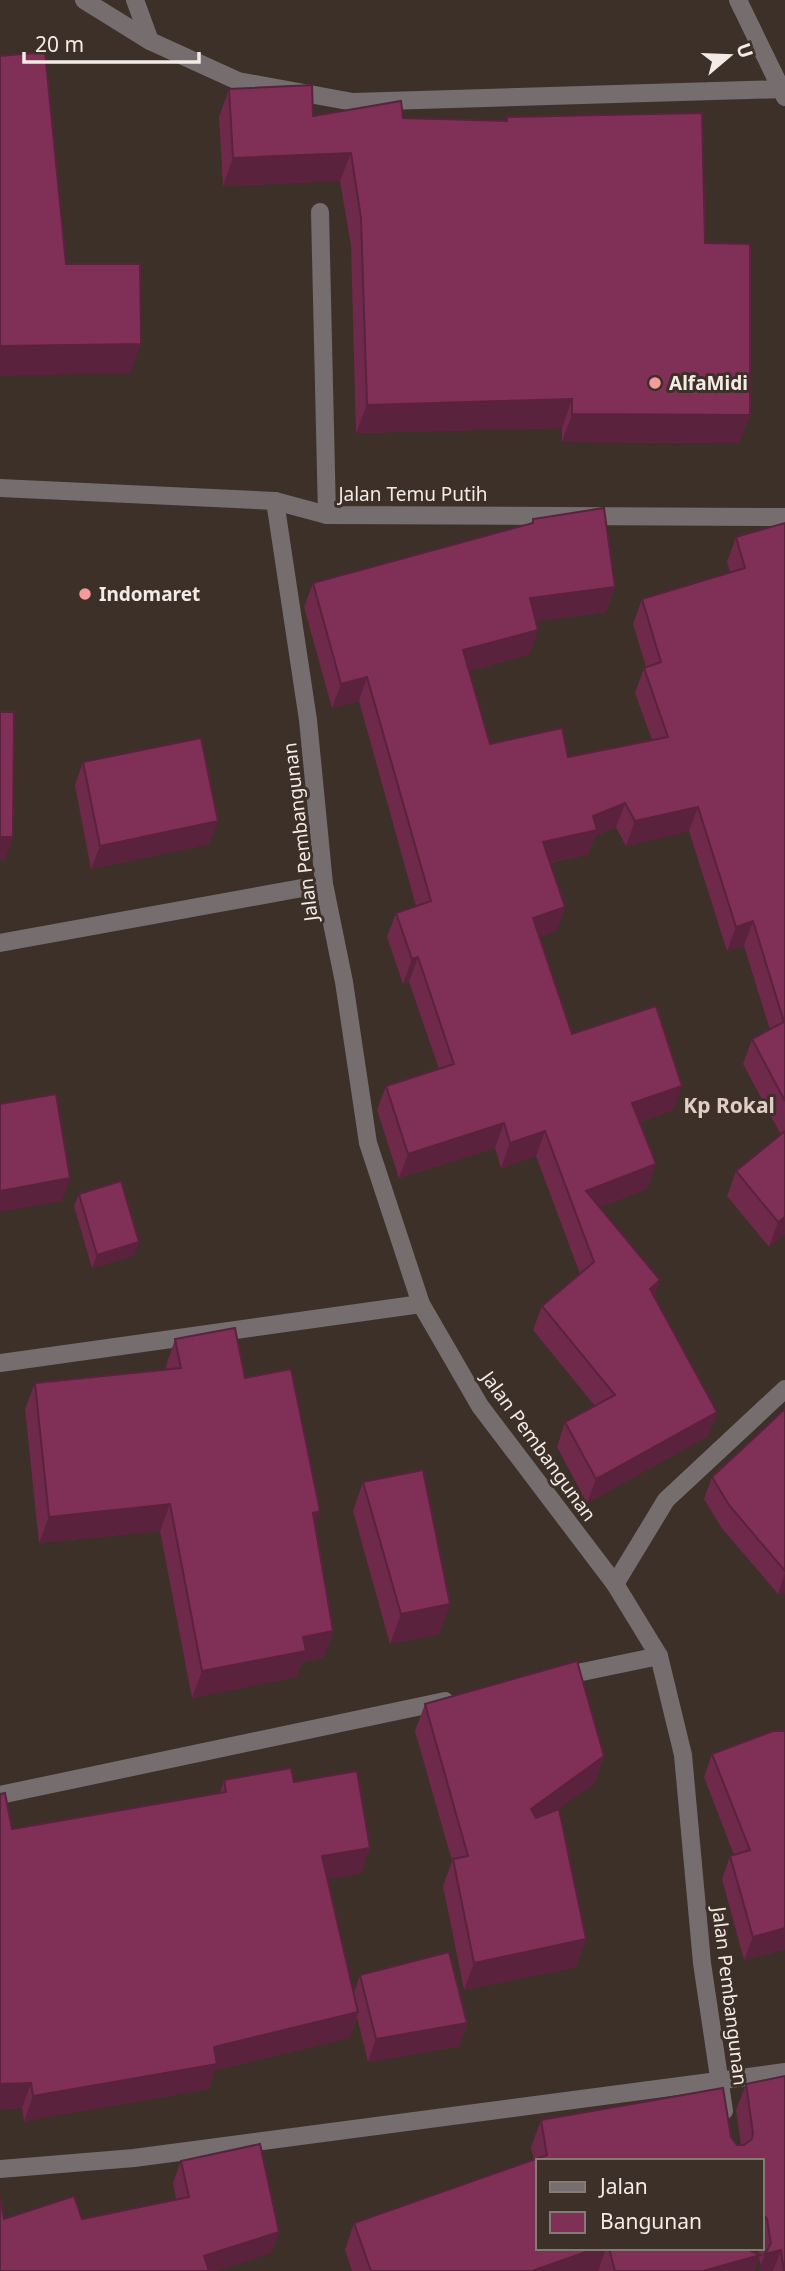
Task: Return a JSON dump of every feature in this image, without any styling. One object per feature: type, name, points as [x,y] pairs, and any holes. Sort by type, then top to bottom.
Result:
[{"type":"street","points":[[84,0],[150,41],[238,81],[352,102],[784,94],[738,0]]},
{"type":"street","points":[[135,0],[150,41]]},
{"type":"street","points":[[320,212],[327,515]]},
{"type":"street","name":"Jalan Temu Putih","points":[[0,488],[275,501],[327,515],[785,517]]},
{"type":"street","name":"Jalan Pembangunan","points":[[275,501],[309,720],[324,884],[344,982],[368,1143],[421,1304],[481,1406],[615,1584],[659,1656],[683,1755],[702,1963],[727,2134]]},
{"type":"street","points":[[0,943],[324,884]]},
{"type":"street","points":[[0,1363],[421,1304]]},
{"type":"street","points":[[615,1584],[666,1500],[785,1389]]},
{"type":"street","points":[[538,1682],[659,1656]]},
{"type":"street","points":[[0,1795],[457,1699]]},
{"type":"street","points":[[0,2169],[134,2158],[785,2072]]},
{"type":"building","points":[[45,52],[66,264],[140,264],[141,344],[0,346],[0,56]]},
{"type":"building","points":[[312,85],[313,116],[401,101],[403,118],[507,121],[507,117],[702,113],[705,243],[750,244],[750,415],[572,414],[572,399],[367,405],[361,218],[351,153],[233,158],[229,89]]},
{"type":"building","points":[[604,508],[615,587],[530,598],[538,630],[463,650],[490,744],[562,728],[568,757],[668,737],[644,668],[661,662],[642,599],[745,568],[736,537],[785,523],[785,1101],[752,1039],[784,1022],[753,921],[736,927],[698,807],[635,821],[625,803],[593,816],[597,830],[543,842],[565,907],[533,918],[572,1034],[656,1006],[682,1086],[632,1103],[656,1164],[586,1191],[660,1280],[650,1289],[717,1412],[596,1479],[565,1422],[615,1395],[542,1306],[594,1262],[545,1131],[510,1143],[504,1123],[408,1154],[386,1086],[454,1064],[418,957],[412,959],[396,913],[431,901],[367,677],[341,684],[313,583],[533,523],[533,519]]},
{"type":"building","points":[[0,712],[14,712],[13,837],[0,837]]},
{"type":"building","points":[[201,738],[218,821],[100,846],[83,762]]},
{"type":"building","points":[[56,1094],[70,1178],[0,1191],[0,1104]]},
{"type":"building","points":[[785,1131],[785,1217],[778,1222],[736,1171]]},
{"type":"building","points":[[121,1181],[139,1242],[97,1255],[79,1194]]},
{"type":"building","points":[[235,1328],[245,1378],[291,1369],[320,1511],[313,1513],[333,1631],[303,1637],[306,1651],[202,1671],[170,1504],[49,1517],[35,1383],[181,1368],[175,1339]]},
{"type":"building","points":[[785,1409],[785,1571],[729,1505],[712,1477]]},
{"type":"building","points":[[423,1470],[450,1604],[401,1614],[363,1482]]},
{"type":"building","points":[[577,1661],[604,1756],[531,1809],[536,1818],[559,1809],[586,1939],[474,1963],[453,1859],[468,1856],[425,1704]]},
{"type":"building","points":[[773,1731],[785,1731],[785,1928],[753,1937],[730,1856],[750,1850],[712,1754]]},
{"type":"building","points":[[291,1768],[294,1782],[357,1771],[370,1848],[322,1856],[358,2012],[214,2047],[217,2064],[33,2096],[31,2083],[0,2084],[0,1794],[5,1793],[12,1829],[226,1792],[224,1780]]},
{"type":"building","points":[[449,1952],[467,2023],[376,2039],[360,1975]]},
{"type":"building","points":[[785,2076],[785,2271],[781,2250],[765,2254],[771,2243],[764,2215],[764,2159],[536,2159],[536,2250],[591,2250],[532,2271],[371,2271],[354,2223],[547,2155],[541,2120],[723,2088],[731,2137],[737,2145],[744,2145],[752,2139],[753,2133],[746,2084]]},
{"type":"building","points":[[260,2144],[279,2232],[204,2256],[209,2271],[0,2271],[0,2198],[4,2219],[74,2196],[82,2219],[189,2197],[181,2161]]},
{"type":"building","points":[[610,2250],[751,2250],[760,2255],[703,2271],[615,2271]]},
{"type":"place","name":"AlfaMidi","points":[[655,383]]},
{"type":"place","name":"Indomaret","points":[[85,594]]},
{"type":"district","name":"Kp Rokal","points":[[729,1106]]}]
